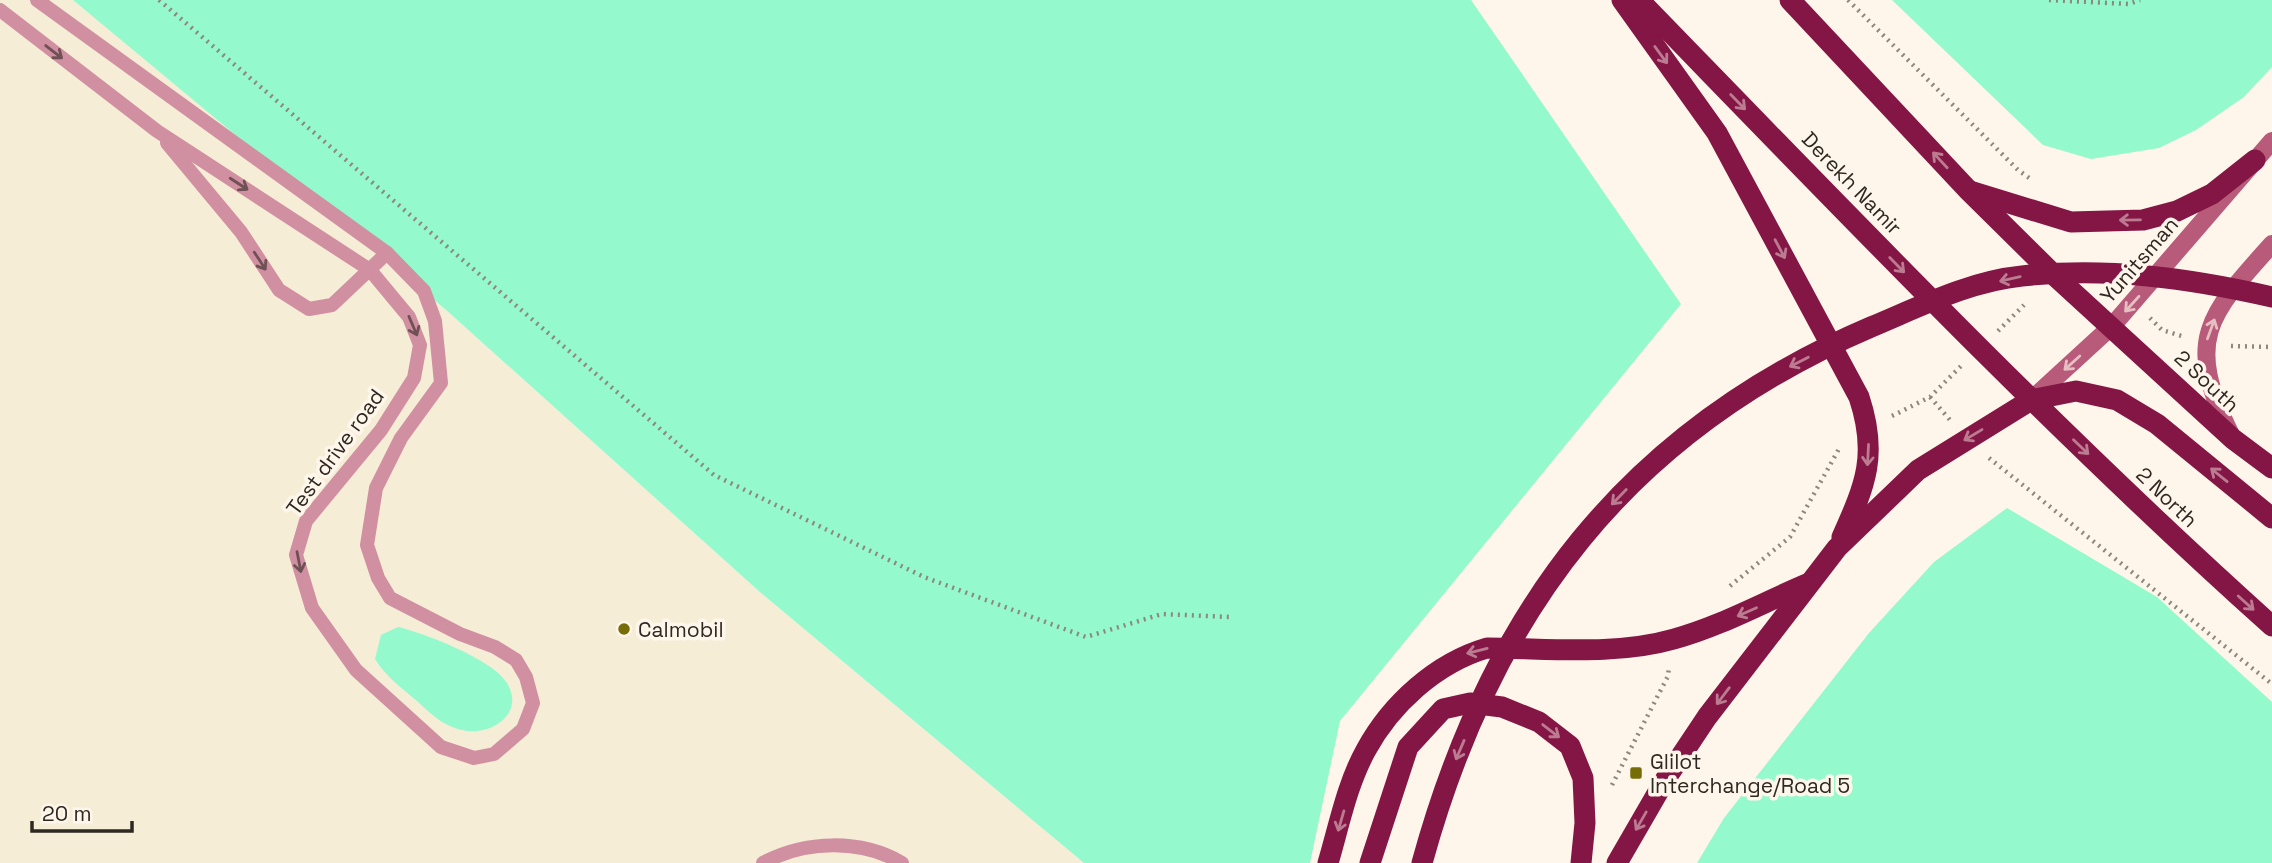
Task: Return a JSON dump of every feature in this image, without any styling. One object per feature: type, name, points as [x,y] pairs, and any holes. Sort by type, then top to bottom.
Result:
[{"type":"highway","points":[[1622,0],[1717,133],[1859,397],[1869,427],[1866,484],[1836,548]]},
{"type":"highway","name":"Derekh Namir","points":[[1639,0],[2031,400]]},
{"type":"highway","points":[[1790,0],[1969,191],[2054,275],[2113,326]]},
{"type":"highway","points":[[1969,191],[2071,222],[2143,220],[2177,211],[2212,194],[2255,160]]},
{"type":"highway","points":[[1422,863],[1446,781],[1493,673],[1538,593],[1610,506],[1664,451],[1718,409],[1776,373],[1854,334],[1950,294],[2020,276],[2118,272],[2222,286],[2272,297]]},
{"type":"highway","name":"2 South","points":[[2113,326],[2233,439],[2272,468]]},
{"type":"highway","points":[[1618,863],[1665,780],[1707,718],[1836,548],[1919,470],[2031,400],[2076,391],[2117,400],[2157,424],[2272,518]]},
{"type":"highway","name":"2 North","points":[[2031,400],[2190,553],[2272,626]]},
{"type":"highway","points":[[1328,863],[1350,788],[1385,720],[1414,690],[1462,655],[1487,648],[1601,648],[1655,643],[1749,613],[1809,583]]},
{"type":"highway","points":[[1370,863],[1408,747],[1443,709],[1470,703],[1502,707],[1539,722],[1570,746],[1583,778],[1585,823],[1581,863]]},
{"type":"street","name":"Yunitsman","points":[[2031,400],[2113,326],[2272,141]]},
{"type":"street","points":[[2233,439],[2212,396],[2205,368],[2206,344],[2210,326],[2225,300],[2272,244]]},
{"type":"lane","name":"Test drive road","points":[[0,10],[157,131],[370,270],[409,317],[420,345],[414,378],[381,430],[306,521],[296,555],[312,608],[356,670],[441,747],[474,758],[494,754],[523,729],[533,703],[526,677],[516,660],[495,647],[460,634],[390,598],[378,578],[367,545],[376,488],[401,438],[440,383],[435,321],[424,290],[387,253],[37,0]]},
{"type":"lane","points":[[157,131],[241,232],[279,290],[309,309],[332,305],[387,253]]},
{"type":"lane","points":[[763,863],[777,855],[814,846],[852,846],[890,856],[902,863]]},
{"type":"path","points":[[159,0],[714,475],[924,577],[1086,637],[1162,614],[1230,617]]},
{"type":"path","points":[[1848,0],[2018,170],[2042,187]]},
{"type":"path","points":[[2049,0],[2129,4],[2140,0]]},
{"type":"path","points":[[1869,427],[1930,397],[2054,275]]},
{"type":"path","points":[[2225,345],[2272,347]]},
{"type":"path","points":[[1930,397],[1966,439],[2272,684]]},
{"type":"shaded area","points":[[0,0],[73,0],[135,49],[445,309],[761,593],[1084,863],[0,863]]},
{"type":"green space","points":[[73,0],[1471,0],[1681,304],[1340,721],[1310,863],[1084,863],[761,593],[445,309]]},
{"type":"green space","points":[[1892,0],[2272,0],[2272,67],[2244,97],[2196,130],[2159,148],[2091,159],[2043,145]]},
{"type":"green space","points":[[2007,508],[2157,597],[2272,702],[2272,863],[1697,863],[1724,818],[1869,633],[1934,562]]},
{"type":"green space","points":[[398,627],[457,649],[500,674],[512,694],[512,704],[502,721],[484,730],[462,730],[449,726],[432,715],[389,677],[375,659],[381,635]]},
{"type":"place","name":"Calmobil","points":[[624,629]]},
{"type":"place","name":"Glilot Interchange/Road 5","points":[[1636,773]]}]
